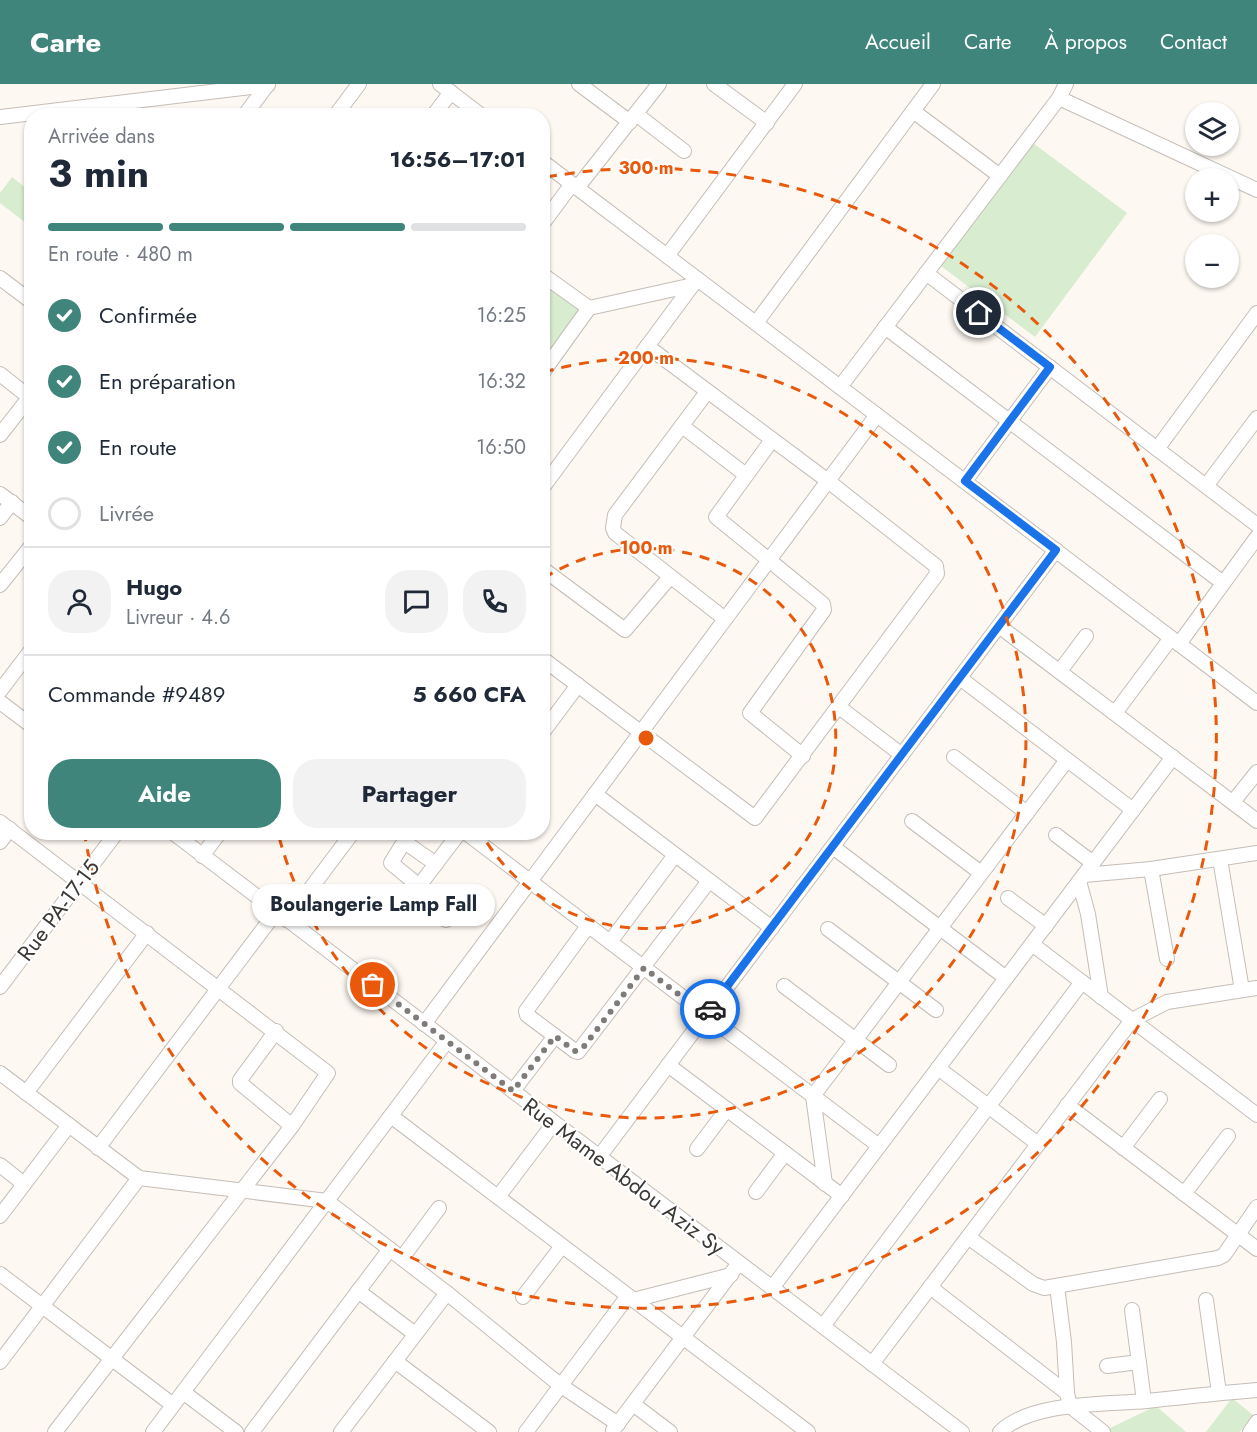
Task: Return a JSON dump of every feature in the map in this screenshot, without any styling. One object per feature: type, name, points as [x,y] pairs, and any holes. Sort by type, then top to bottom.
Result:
[{"type":"street","points":[[341,108],[360,84]]},
{"type":"street","points":[[550,215],[659,84]]},
{"type":"street","points":[[714,84],[767,123]]},
{"type":"street","points":[[667,256],[795,84]]},
{"type":"street","points":[[756,323],[933,84]]},
{"type":"street","points":[[840,387],[1059,98],[1066,84]]},
{"type":"street","points":[[73,108],[268,85]]},
{"type":"street","points":[[250,108],[268,85]]},
{"type":"street","points":[[588,86],[684,151]]},
{"type":"street","points":[[437,108],[446,88],[472,108]]},
{"type":"street","points":[[1059,98],[1256,187]]},
{"type":"street","points":[[913,111],[1000,176]]},
{"type":"street","points":[[0,117],[24,114]]},
{"type":"street","points":[[550,167],[667,256],[695,282],[756,323],[1257,703]]},
{"type":"street","points":[[926,273],[1257,525]]},
{"type":"street","points":[[0,278],[24,296]]},
{"type":"street","points":[[550,280],[589,308]]},
{"type":"street","points":[[550,362],[589,308],[695,282]]},
{"type":"street","points":[[550,478],[695,282]]},
{"type":"street","points":[[1157,449],[1257,313]]},
{"type":"street","points":[[885,327],[1223,583]]},
{"type":"street","points":[[550,664],[755,818],[937,574],[938,569],[828,481],[647,346]]},
{"type":"street","points":[[965,481],[1050,367]]},
{"type":"street","points":[[0,374],[24,392]]},
{"type":"street","points":[[707,392],[615,515],[613,528],[615,533],[669,577],[725,619]]},
{"type":"street","points":[[0,435],[24,404]]},
{"type":"street","points":[[424,1024],[877,415]]},
{"type":"street","points":[[1206,486],[1257,418]]},
{"type":"street","points":[[682,426],[746,475]]},
{"type":"street","points":[[772,440],[716,519],[824,604],[825,607],[750,713],[803,756]]},
{"type":"street","points":[[0,494],[24,511]]},
{"type":"street","points":[[0,518],[12,502]]},
{"type":"street","points":[[1115,713],[1223,583],[1257,537]]},
{"type":"street","points":[[599,1157],[1056,550]]},
{"type":"street","points":[[0,585],[24,555]]},
{"type":"street","points":[[550,574],[625,630],[669,577]]},
{"type":"street","points":[[999,626],[1257,821]]},
{"type":"street","points":[[1060,671],[1086,636]]},
{"type":"street","points":[[0,691],[24,660]]},
{"type":"street","points":[[960,678],[1133,810]]},
{"type":"street","points":[[550,723],[578,685]]},
{"type":"street","points":[[0,702],[24,720]]},
{"type":"street","points":[[839,707],[902,755]]},
{"type":"street","points":[[954,757],[1027,813]]},
{"type":"street","points":[[772,1288],[1173,757]]},
{"type":"street","points":[[825,1184],[813,1096],[1067,760]]},
{"type":"street","points":[[1233,802],[1257,772]]},
{"type":"street","points":[[595,794],[772,928]]},
{"type":"street","points":[[912,821],[981,873]]},
{"type":"street","points":[[0,842],[5,825],[24,839]]},
{"type":"street","points":[[1056,835],[1093,863]]},
{"type":"street","points":[[25,840],[328,1073],[292,1126],[55,1432]]},
{"type":"street","name":"Rue PA-17-15","points":[[0,987],[111,840]]},
{"type":"street","name":"Rue Mame Abdou Aziz Sy","points":[[182,840],[962,1432]]},
{"type":"street","points":[[202,856],[214,840]]},
{"type":"street","points":[[98,1148],[219,988],[347,840]]},
{"type":"street","points":[[418,886],[454,840]]},
{"type":"street","points":[[475,840],[879,1146]]},
{"type":"street","points":[[436,864],[406,843],[402,845],[391,863],[418,886],[431,908],[446,920]]},
{"type":"street","points":[[833,847],[1006,978]]},
{"type":"street","points":[[1081,878],[1257,853]]},
{"type":"street","points":[[610,942],[675,855]]},
{"type":"street","points":[[1220,859],[1242,990]]},
{"type":"street","points":[[1151,869],[1167,960]]},
{"type":"street","points":[[1081,878],[1101,997]]},
{"type":"street","points":[[588,926],[526,1011],[527,1015],[575,1051],[582,1049],[710,881]]},
{"type":"street","points":[[1008,898],[1046,926]]},
{"type":"street","points":[[828,929],[936,1010]]},
{"type":"street","points":[[26,1093],[147,933]]},
{"type":"street","points":[[1032,944],[1257,1115]]},
{"type":"street","points":[[823,1326],[1082,982]]},
{"type":"street","points":[[784,986],[889,1065]]},
{"type":"street","points":[[872,1364],[1132,1020],[1167,1002],[1257,988]]},
{"type":"street","points":[[276,1031],[240,1083],[292,1126]]},
{"type":"street","points":[[513,1091],[555,1036]]},
{"type":"street","points":[[153,1432],[447,1041]]},
{"type":"street","points":[[668,1065],[842,1196]]},
{"type":"street","points":[[938,1068],[1038,1144]]},
{"type":"street","points":[[0,1073],[139,1178],[327,1201],[447,1293],[615,1428],[739,1263]]},
{"type":"street","points":[[1123,1148],[1160,1099]]},
{"type":"street","points":[[1067,1106],[1257,1250]]},
{"type":"street","points":[[697,1149],[727,1109]]},
{"type":"street","points":[[391,1116],[808,1432]]},
{"type":"street","points":[[498,1197],[554,1123]]},
{"type":"street","points":[[0,1216],[69,1125]]},
{"type":"street","points":[[1184,1194],[1228,1136]]},
{"type":"street","points":[[756,1192],[785,1153]]},
{"type":"street","points":[[0,1165],[24,1184]]},
{"type":"street","points":[[0,1362],[139,1178]]},
{"type":"street","points":[[968,1237],[1038,1287],[1057,1286],[1218,1258],[1224,1255],[1257,1207]]},
{"type":"street","points":[[402,1258],[439,1208]]},
{"type":"street","points":[[523,1297],[562,1246]]},
{"type":"street","points":[[252,1432],[390,1249]]},
{"type":"street","points":[[0,1274],[173,1405]]},
{"type":"street","points":[[525,1432],[631,1298],[730,1275]]},
{"type":"street","points":[[1057,1286],[1068,1400]]},
{"type":"street","points":[[930,1287],[1068,1400],[1103,1432]]},
{"type":"street","points":[[358,1291],[415,1334]]},
{"type":"street","points":[[341,1432],[447,1293]]},
{"type":"street","points":[[1206,1300],[1219,1393]]},
{"type":"street","points":[[1132,1310],[1144,1401]]},
{"type":"street","points":[[395,1361],[489,1432]]},
{"type":"street","points":[[1107,1366],[1139,1362]]},
{"type":"street","points":[[1000,1432],[1013,1421],[1068,1400],[1144,1401],[1257,1390]]},
{"type":"street","points":[[183,1392],[236,1432]]},
{"type":"street","points":[[633,1404],[670,1432]]},
{"type":"street","points":[[937,1432],[946,1420]]},
{"type":"street","points":[[1250,1432],[1257,1422]]},
{"type":"green space","points":[[1033,143],[1127,213],[1035,337],[941,266]]},
{"type":"green space","points":[[12,177],[24,186],[24,222],[0,203],[0,193]]},
{"type":"green space","points":[[550,283],[585,308],[550,356]]},
{"type":"green space","points":[[1232,1398],[1253,1415],[1240,1432],[1206,1432]]},
{"type":"green space","points":[[1156,1406],[1186,1432],[1111,1432],[1108,1429]]},
{"type":"way so far","points":[[373,985],[513,1091],[555,1036],[575,1051],[582,1049],[644,968],[706,1015],[710,1009]]},
{"type":"place","name":"Boulangerie Lamp Fall","points":[[373,985]]},
{"type":"route","points":[[710,1009],[1056,550],[965,481],[1050,367],[979,313]]}]
